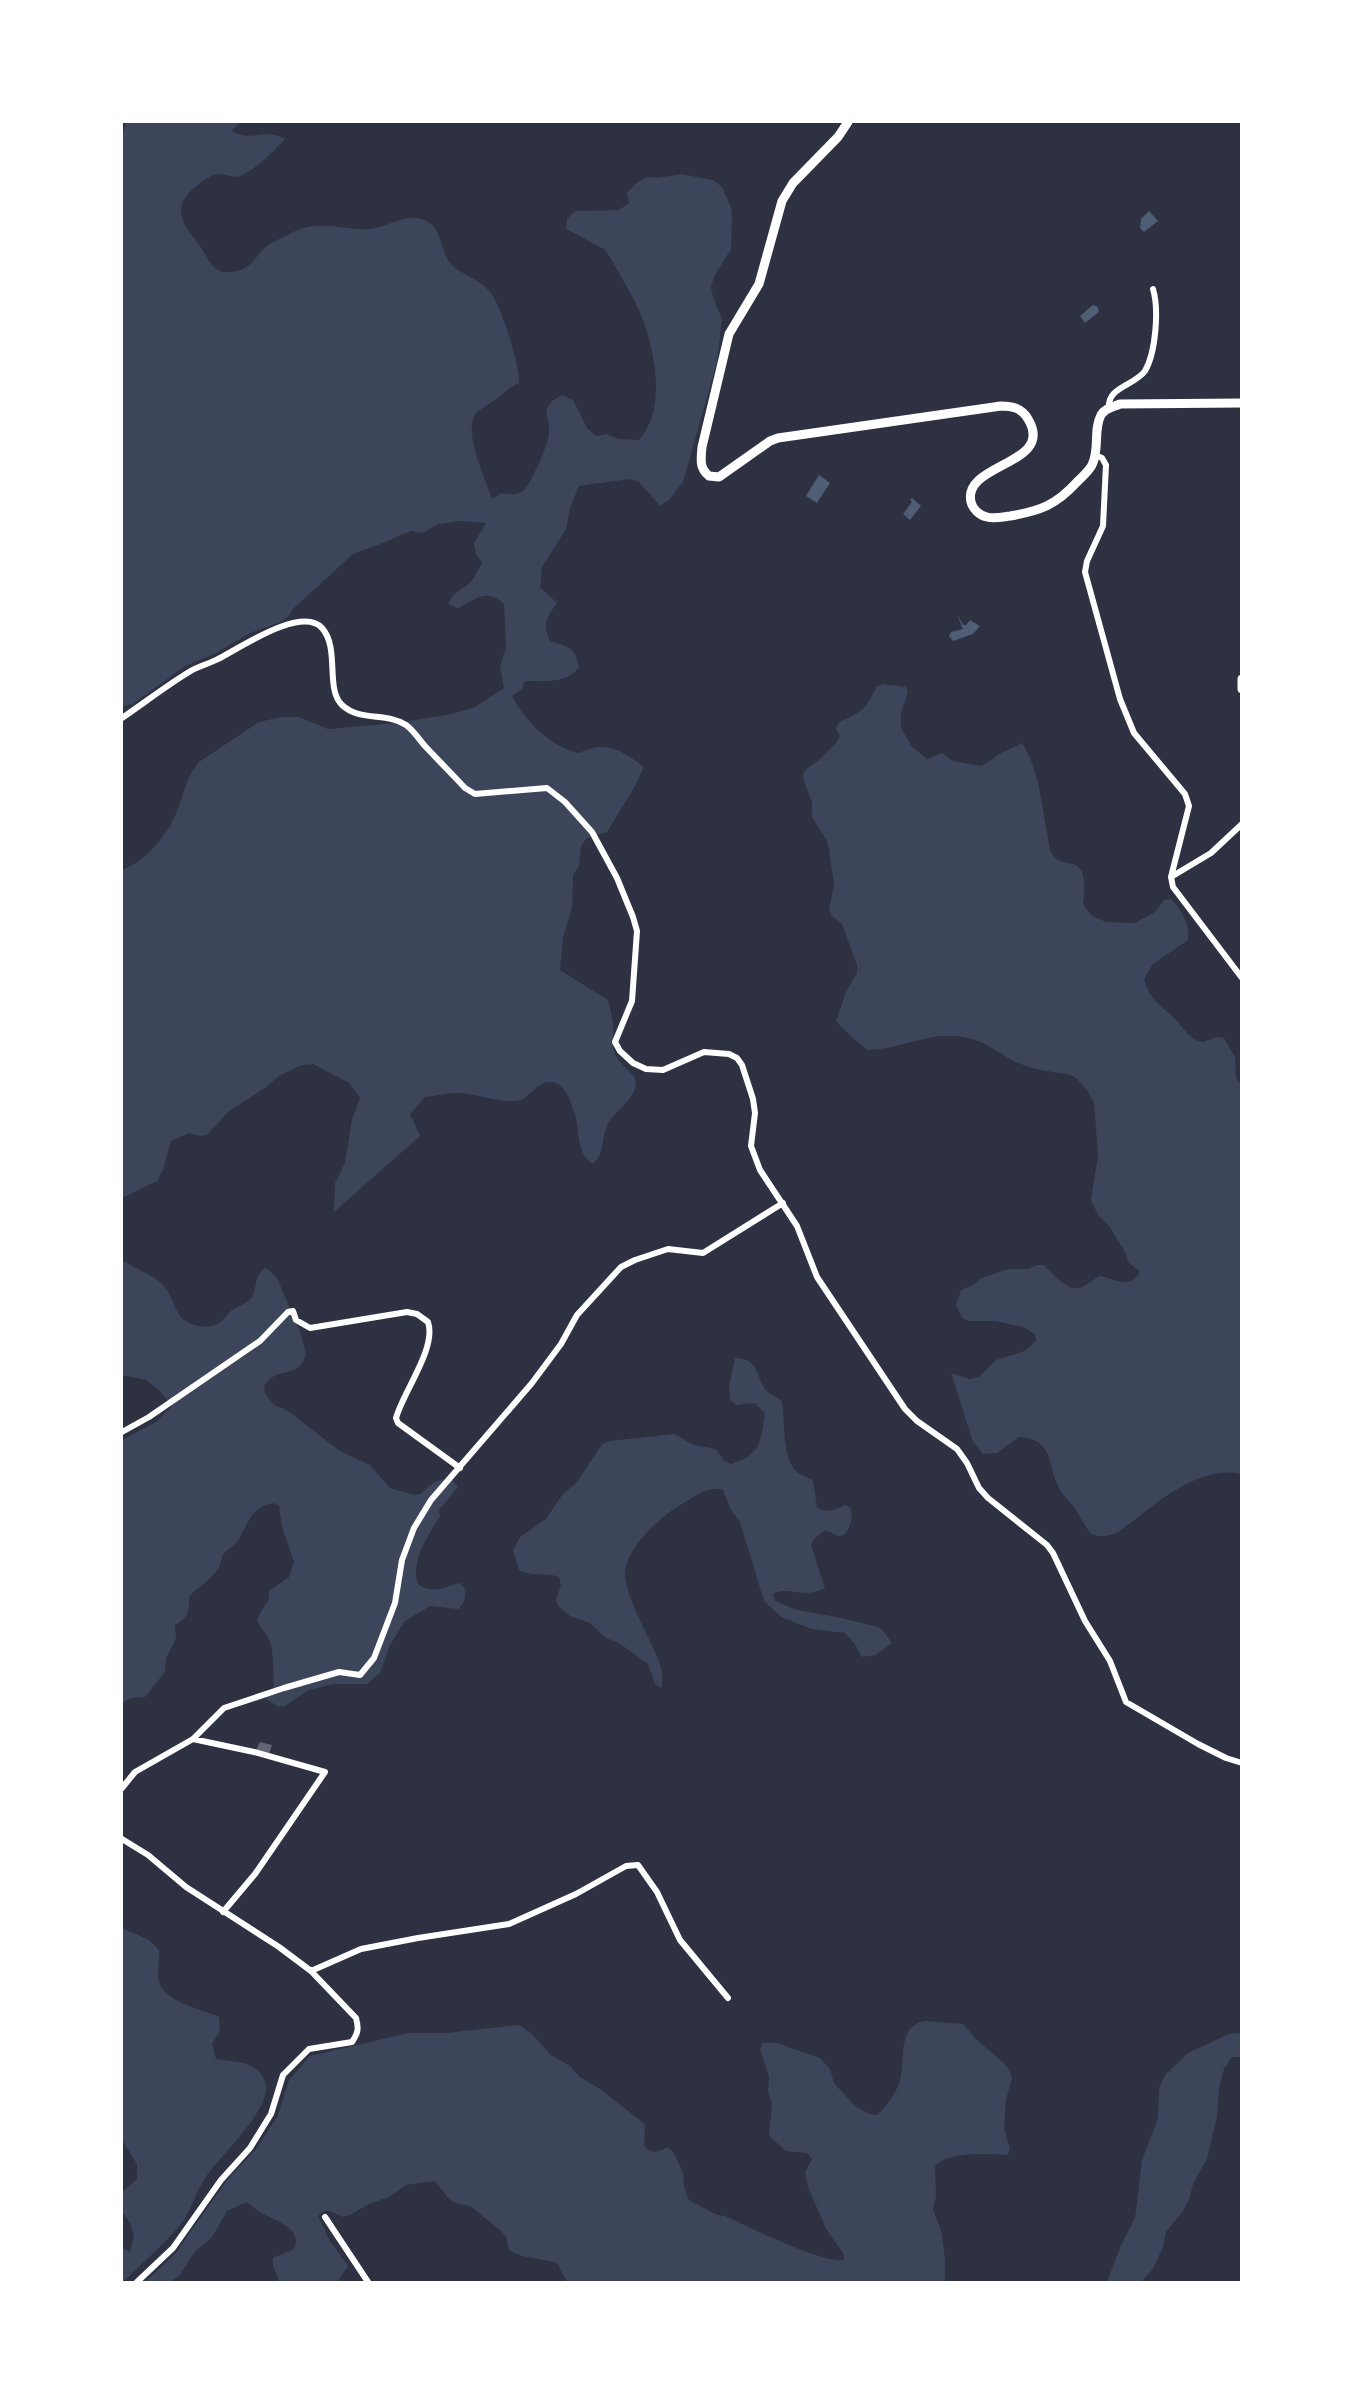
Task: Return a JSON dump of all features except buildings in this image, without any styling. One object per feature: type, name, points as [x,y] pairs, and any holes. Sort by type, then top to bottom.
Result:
[{"type":"main road","points":[[848,122],[838,138],[793,183],[782,201],[759,284],[729,334],[700,460],[704,471],[709,476],[719,477],[777,438],[1012,406],[1020,410],[1031,423],[1032,439],[1029,446],[1016,459],[978,480],[970,493],[974,508],[986,517],[994,518],[1032,512],[1054,504],[1085,474],[1095,455],[1100,416],[1109,408],[1120,404],[1242,403]]},
{"type":"main road","points":[[1242,679],[1242,688]]},
{"type":"street","points":[[1109,408],[1108,400],[1112,394],[1135,381],[1145,370],[1153,348],[1157,302],[1153,289]]},
{"type":"street","points":[[1095,455],[1102,458],[1106,465],[1103,526],[1087,561],[1085,572],[1120,699],[1134,733],[1185,794],[1189,806],[1171,877],[1173,887],[1242,978]]},
{"type":"street","points":[[122,718],[191,671],[218,660],[260,635],[273,629],[310,622],[322,628],[328,638],[337,697],[341,705],[364,716],[394,719],[407,726],[465,788],[475,794],[547,788],[565,802],[592,831],[617,878],[637,931],[632,1001],[615,1042],[620,1052],[633,1063],[646,1069],[663,1070],[704,1052],[729,1054],[737,1059],[749,1083],[753,1099],[755,1113],[751,1146],[764,1177],[797,1226],[817,1276],[905,1408],[936,1436],[957,1449],[968,1463],[979,1488],[1047,1545],[1085,1621],[1110,1661],[1126,1702],[1198,1744],[1242,1763]]},
{"type":"street","points":[[1171,877],[1211,854],[1242,824]]},
{"type":"street","points":[[122,1788],[135,1772],[193,1739],[224,1708],[339,1672],[360,1675],[374,1658],[395,1603],[402,1560],[414,1528],[430,1500],[532,1383],[561,1344],[577,1315],[621,1267],[634,1260],[668,1249],[703,1253],[783,1203]]},
{"type":"street","points":[[122,1432],[149,1417],[260,1341],[288,1312],[293,1311],[296,1320],[310,1328],[407,1312],[417,1314],[428,1322],[428,1339],[396,1418],[398,1423],[460,1468]]},
{"type":"street","points":[[193,1739],[254,1752],[325,1772],[255,1874],[223,1912]]},
{"type":"street","points":[[122,1839],[148,1855],[169,1874],[223,1912],[279,1947],[311,1971],[356,2018],[358,2032],[352,2042],[309,2049],[283,2075],[271,2114],[250,2148],[221,2180],[173,2248],[137,2283]]},
{"type":"street","points":[[311,1971],[361,1949],[509,1924],[576,1894],[626,1866],[638,1865],[657,1892],[680,1940],[728,1998]]},
{"type":"street","points":[[325,2217],[368,2283]]},
{"type":"shaded area","points":[[126,122],[240,122],[232,131],[245,136],[271,134],[285,139],[247,173],[237,177],[214,175],[200,183],[185,198],[181,213],[183,220],[212,265],[220,271],[232,272],[246,267],[265,247],[307,227],[371,229],[406,218],[421,219],[433,226],[452,265],[491,293],[505,323],[517,363],[519,383],[478,411],[472,421],[473,443],[492,499],[501,493],[519,493],[527,486],[548,438],[546,410],[552,401],[562,395],[573,400],[587,428],[596,436],[607,434],[618,439],[639,440],[648,427],[653,412],[656,396],[654,362],[651,345],[638,308],[604,249],[566,229],[567,219],[575,211],[619,210],[629,203],[627,193],[646,177],[657,178],[681,174],[713,180],[722,187],[731,207],[731,249],[714,277],[711,287],[722,319],[717,362],[683,482],[669,500],[660,506],[639,482],[629,479],[579,486],[570,508],[566,529],[542,567],[540,587],[557,603],[546,625],[550,641],[570,649],[576,656],[579,667],[562,679],[525,681],[521,690],[512,696],[531,723],[559,745],[579,753],[606,747],[621,752],[644,767],[607,832],[587,838],[581,846],[579,866],[573,875],[572,908],[563,938],[560,970],[608,1000],[616,1055],[633,1076],[636,1084],[633,1094],[607,1126],[601,1151],[593,1164],[583,1154],[570,1100],[561,1087],[552,1082],[542,1084],[522,1100],[517,1101],[502,1101],[457,1093],[425,1097],[410,1114],[420,1136],[334,1212],[335,1183],[345,1163],[352,1119],[360,1098],[349,1083],[313,1064],[302,1065],[279,1076],[228,1112],[207,1135],[189,1133],[171,1141],[163,1170],[157,1181],[122,1198],[122,870],[145,856],[165,834],[174,818],[190,775],[199,762],[259,722],[281,717],[299,717],[328,729],[396,723],[452,714],[475,707],[504,688],[500,667],[506,647],[504,604],[486,596],[458,608],[448,604],[453,595],[471,582],[482,563],[476,554],[474,543],[486,523],[459,521],[439,524],[422,533],[412,531],[353,554],[279,623],[250,633],[214,654],[185,666],[133,704],[123,706],[122,136]]},
{"type":"shaded area","points":[[1149,211],[1158,221],[1144,232],[1140,228],[1141,219]]},
{"type":"shaded area","points":[[1093,305],[1098,307],[1099,312],[1085,323],[1080,316]]},
{"type":"shaded area","points":[[819,475],[830,483],[817,503],[806,496]]},
{"type":"shaded area","points":[[912,498],[921,506],[910,520],[903,514],[912,502],[910,500]]},
{"type":"shaded area","points":[[957,614],[963,625],[970,620],[980,626],[973,634],[953,641],[949,636],[951,632],[963,629]]},
{"type":"shaded area","points":[[883,684],[906,687],[908,693],[901,713],[901,727],[911,746],[927,759],[942,753],[953,761],[982,766],[1022,743],[1032,763],[1038,784],[1050,850],[1055,858],[1079,867],[1083,874],[1083,904],[1092,916],[1106,922],[1135,923],[1155,912],[1164,900],[1171,899],[1184,918],[1188,929],[1188,940],[1153,964],[1144,979],[1147,987],[1154,999],[1191,1037],[1203,1042],[1217,1037],[1224,1038],[1235,1057],[1236,1078],[1242,1086],[1241,1474],[1214,1474],[1188,1484],[1163,1499],[1124,1528],[1110,1535],[1091,1534],[1059,1488],[1048,1454],[1039,1443],[1019,1437],[997,1453],[983,1454],[973,1442],[951,1373],[969,1379],[979,1377],[996,1360],[1025,1351],[1036,1341],[1035,1334],[1023,1327],[995,1321],[968,1321],[962,1318],[956,1305],[961,1290],[975,1284],[980,1279],[1008,1269],[1029,1269],[1036,1265],[1044,1265],[1061,1282],[1077,1288],[1085,1286],[1100,1276],[1122,1282],[1131,1281],[1140,1272],[1129,1263],[1124,1250],[1109,1226],[1098,1215],[1091,1200],[1098,1155],[1094,1103],[1087,1090],[1071,1075],[1026,1066],[973,1039],[939,1036],[868,1050],[836,1021],[846,992],[857,972],[857,965],[842,924],[831,915],[829,908],[834,886],[829,849],[827,841],[812,817],[812,802],[803,774],[836,743],[840,736],[836,729],[839,722],[862,709],[876,687]]},
{"type":"shaded area","points":[[122,1260],[160,1282],[183,1319],[191,1324],[202,1326],[218,1324],[231,1311],[247,1302],[253,1294],[261,1271],[266,1268],[277,1278],[301,1334],[306,1355],[297,1368],[275,1376],[264,1386],[265,1393],[274,1405],[288,1411],[340,1451],[370,1465],[390,1488],[414,1495],[421,1494],[428,1487],[444,1479],[453,1480],[458,1487],[439,1510],[440,1517],[418,1558],[416,1576],[418,1584],[433,1590],[459,1583],[465,1592],[463,1603],[458,1609],[430,1606],[405,1621],[390,1645],[380,1673],[367,1684],[333,1684],[309,1690],[285,1706],[279,1707],[266,1699],[274,1688],[273,1656],[269,1639],[257,1618],[269,1599],[269,1591],[289,1577],[294,1562],[282,1527],[279,1506],[273,1503],[255,1512],[237,1541],[222,1556],[218,1569],[189,1597],[187,1614],[175,1625],[176,1639],[166,1658],[165,1672],[145,1697],[131,1698],[122,1703],[122,1440],[156,1422],[172,1406],[159,1390],[146,1380],[122,1375]]},
{"type":"shaded area","points":[[735,1358],[752,1364],[766,1390],[782,1401],[788,1457],[796,1471],[813,1480],[817,1507],[828,1511],[845,1505],[851,1508],[851,1522],[844,1535],[838,1536],[825,1530],[814,1539],[811,1545],[825,1588],[810,1593],[778,1592],[773,1594],[775,1601],[797,1610],[878,1627],[892,1643],[876,1655],[862,1657],[855,1644],[845,1633],[812,1629],[781,1617],[764,1601],[740,1522],[731,1510],[723,1490],[713,1489],[682,1504],[664,1517],[638,1543],[627,1564],[626,1582],[637,1613],[659,1660],[662,1674],[661,1688],[655,1684],[648,1664],[619,1643],[606,1638],[590,1623],[570,1616],[558,1606],[556,1599],[561,1585],[559,1577],[519,1570],[513,1550],[520,1537],[546,1519],[562,1495],[577,1482],[602,1444],[609,1441],[674,1434],[694,1445],[716,1449],[724,1461],[731,1464],[749,1456],[758,1446],[765,1413],[755,1403],[736,1405],[730,1400],[729,1386]]},
{"type":"shaded area","points":[[122,1928],[149,1940],[159,1950],[158,1978],[167,1993],[183,2004],[219,2017],[220,2031],[212,2044],[216,2059],[245,2063],[256,2069],[265,2082],[266,2092],[262,2105],[254,2118],[204,2180],[181,2224],[123,2282],[122,2248],[130,2252],[134,2236],[130,2223],[122,2212],[122,2192],[137,2179],[137,2164],[122,2140]]},
{"type":"shaded area","points":[[925,2021],[963,2024],[977,2040],[1006,2065],[1012,2078],[1006,2100],[1004,2128],[1010,2149],[1008,2155],[959,2156],[942,2161],[935,2166],[936,2196],[933,2210],[941,2230],[945,2258],[945,2282],[567,2282],[557,2263],[520,2255],[509,2250],[506,2236],[501,2231],[470,2206],[449,2199],[435,2181],[406,2185],[389,2197],[369,2204],[350,2215],[343,2217],[330,2211],[324,2211],[318,2216],[330,2241],[348,2266],[337,2282],[278,2282],[273,2258],[294,2249],[295,2237],[289,2228],[247,2202],[227,2211],[212,2237],[195,2252],[179,2276],[170,2282],[145,2282],[175,2254],[227,2180],[257,2148],[278,2115],[289,2080],[310,2056],[409,2033],[446,2033],[519,2025],[531,2033],[551,2055],[570,2066],[580,2077],[600,2089],[645,2124],[644,2145],[647,2148],[655,2152],[668,2147],[673,2152],[683,2172],[684,2186],[689,2200],[717,2215],[725,2216],[804,2251],[821,2257],[844,2260],[843,2253],[826,2229],[808,2187],[805,2172],[812,2159],[807,2153],[786,2151],[769,2136],[772,2105],[768,2091],[769,2077],[760,2049],[763,2043],[777,2043],[820,2058],[830,2069],[834,2083],[854,2105],[869,2114],[877,2115],[891,2099],[899,2085],[906,2037],[916,2024]]},
{"type":"shaded area","points":[[1241,2033],[1241,2057],[1232,2057],[1224,2069],[1219,2088],[1217,2117],[1207,2159],[1193,2184],[1183,2211],[1166,2232],[1163,2247],[1153,2269],[1141,2282],[1107,2282],[1121,2245],[1135,2218],[1142,2160],[1158,2118],[1159,2088],[1165,2075],[1188,2053],[1229,2034]]}]
